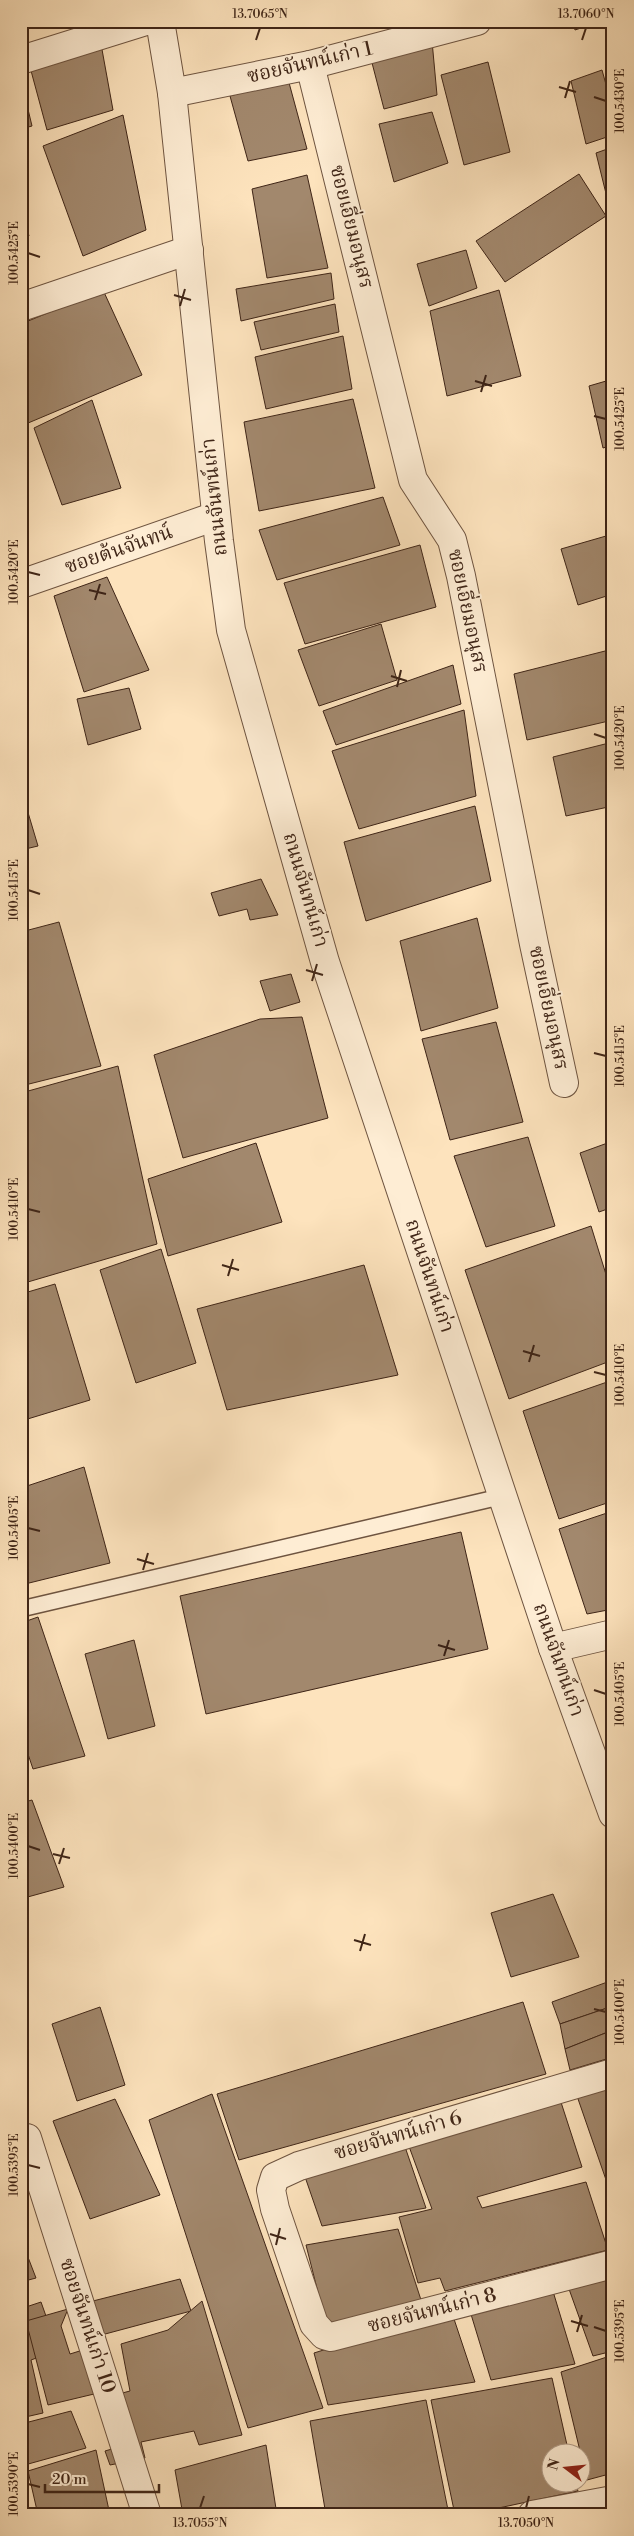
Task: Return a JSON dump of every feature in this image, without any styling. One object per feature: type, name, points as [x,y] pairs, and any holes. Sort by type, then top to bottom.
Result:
[{"type":"street","points":[[21,60],[146,21]]},
{"type":"street","name":"ถนนจันทน์เก่า","points":[[160,21],[172,93],[216,516],[231,630],[325,962],[553,1648],[613,1814]]},
{"type":"street","name":"ซอยจันทน์เก่า 1","points":[[172,93],[310,65],[477,21]]},
{"type":"street","name":"ซอยเอี่ยมอนุสร","points":[[310,65],[413,480],[452,540],[462,576],[534,944],[564,1083]]},
{"type":"street","points":[[21,307],[189,250]]},
{"type":"street","name":"ซอยต้นจันทน์","points":[[21,584],[216,516]]},
{"type":"street","points":[[553,1648],[613,1634]]},
{"type":"street","name":"ซอยจันทน์เก่า 6","points":[[295,2267],[275,2209],[271,2190],[275,2177],[299,2166],[613,2073]]},
{"type":"street","name":"ซอยจันทน์เก่า 10","points":[[27,2138],[147,2515]]},
{"type":"street","name":"ซอยจันทน์เก่า 8","points":[[295,2267],[314,2324],[324,2335],[331,2337],[613,2264]]},
{"type":"street","points":[[532,2515],[613,2500]]},
{"type":"lane","points":[[21,1609],[504,1496]]},
{"type":"building","points":[[21,21],[48,21],[21,29]]},
{"type":"building","points":[[573,21],[602,21],[575,30]]},
{"type":"building","points":[[432,41],[437,95],[384,109],[371,59]]},
{"type":"building","points":[[101,44],[113,110],[47,130],[30,67]]},
{"type":"building","points":[[488,62],[510,152],[464,165],[441,75]]},
{"type":"building","points":[[602,70],[613,110],[613,135],[586,144],[571,81]]},
{"type":"building","points":[[288,79],[307,149],[248,161],[230,96]]},
{"type":"building","points":[[21,80],[32,126],[21,129]]},
{"type":"building","points":[[432,112],[448,163],[394,182],[379,124]]},
{"type":"building","points":[[123,115],[146,230],[83,256],[43,146]]},
{"type":"building","points":[[613,147],[613,222],[596,153]]},
{"type":"building","points":[[579,174],[606,216],[505,282],[476,241]]},
{"type":"building","points":[[307,175],[328,268],[267,278],[252,189]]},
{"type":"building","points":[[21,207],[29,236],[21,239]]},
{"type":"building","points":[[466,250],[477,288],[429,306],[417,264]]},
{"type":"building","points":[[331,273],[334,299],[241,321],[236,289]]},
{"type":"building","points":[[103,290],[142,375],[21,426],[21,324]]},
{"type":"building","points":[[499,290],[521,376],[447,396],[430,311]]},
{"type":"building","points":[[335,304],[339,332],[261,350],[254,322]]},
{"type":"building","points":[[343,336],[352,389],[266,409],[255,357]]},
{"type":"building","points":[[613,379],[613,445],[603,448],[589,386]]},
{"type":"building","points":[[353,399],[375,488],[259,511],[244,422]]},
{"type":"building","points":[[92,400],[121,488],[62,505],[34,428]]},
{"type":"building","points":[[383,497],[400,545],[277,580],[259,530]]},
{"type":"building","points":[[613,534],[613,594],[578,605],[561,549]]},
{"type":"building","points":[[420,545],[436,607],[305,644],[284,583]]},
{"type":"building","points":[[107,577],[149,670],[84,692],[54,596]]},
{"type":"building","points":[[381,624],[397,680],[319,706],[298,650]]},
{"type":"building","points":[[613,649],[613,720],[527,740],[514,674]]},
{"type":"building","points":[[453,665],[461,704],[336,745],[323,711]]},
{"type":"building","points":[[129,688],[141,729],[88,745],[77,699]]},
{"type":"building","points":[[464,710],[476,796],[359,829],[332,751]]},
{"type":"building","points":[[613,742],[613,806],[566,816],[553,757]]},
{"type":"building","points":[[21,789],[38,846],[21,850]]},
{"type":"building","points":[[475,806],[491,881],[366,921],[344,842]]},
{"type":"building","points":[[261,879],[278,915],[250,920],[247,909],[219,916],[211,893]]},
{"type":"building","points":[[477,918],[498,1008],[421,1031],[400,941]]},
{"type":"building","points":[[59,922],[101,1066],[21,1086],[21,932]]},
{"type":"building","points":[[291,974],[300,1002],[270,1011],[260,981]]},
{"type":"building","points":[[302,1017],[328,1118],[183,1158],[154,1055],[260,1019]]},
{"type":"building","points":[[496,1022],[523,1122],[450,1140],[422,1039]]},
{"type":"building","points":[[118,1066],[157,1244],[21,1284],[21,1093]]},
{"type":"building","points":[[528,1137],[555,1226],[486,1247],[454,1156]]},
{"type":"building","points":[[613,1141],[613,1207],[599,1212],[580,1153]]},
{"type":"building","points":[[256,1143],[282,1222],[168,1256],[148,1179]]},
{"type":"building","points":[[591,1226],[613,1297],[613,1360],[509,1399],[465,1270]]},
{"type":"building","points":[[613,1226],[613,1241],[608,1227]]},
{"type":"building","points":[[161,1249],[196,1363],[136,1383],[100,1270]]},
{"type":"building","points":[[364,1265],[398,1375],[227,1410],[197,1309]]},
{"type":"building","points":[[55,1284],[90,1400],[21,1421],[21,1294]]},
{"type":"building","points":[[613,1380],[613,1501],[559,1519],[523,1411]]},
{"type":"building","points":[[84,1467],[110,1563],[21,1585],[21,1488]]},
{"type":"building","points":[[613,1511],[613,1609],[587,1614],[559,1529]]},
{"type":"building","points":[[461,1532],[488,1649],[206,1714],[180,1596]]},
{"type":"building","points":[[38,1617],[85,1756],[33,1769],[21,1733],[21,1623]]},
{"type":"building","points":[[134,1640],[155,1726],[108,1739],[85,1654]]},
{"type":"building","points":[[32,1800],[64,1887],[24,1898],[21,1891],[21,1803]]},
{"type":"building","points":[[553,1894],[579,1957],[511,1977],[491,1913]]},
{"type":"building","points":[[613,1980],[613,2006],[560,2024],[552,2002]]},
{"type":"building","points":[[523,2002],[546,2074],[239,2160],[217,2094]]},
{"type":"building","points":[[613,2006],[613,2030],[565,2049],[560,2024]]},
{"type":"building","points":[[100,2007],[125,2085],[77,2101],[52,2024]]},
{"type":"building","points":[[613,2030],[613,2057],[570,2070],[565,2049]]},
{"type":"building","points":[[613,2084],[613,2200],[577,2096]]},
{"type":"building","points":[[558,2093],[582,2167],[477,2197],[482,2208],[586,2182],[608,2250],[445,2291],[440,2278],[418,2283],[399,2217],[432,2209],[407,2141]]},
{"type":"building","points":[[212,2094],[323,2408],[248,2428],[149,2120]]},
{"type":"building","points":[[115,2099],[160,2195],[90,2219],[53,2121]]},
{"type":"building","points":[[403,2141],[426,2208],[322,2226],[303,2171]]},
{"type":"building","points":[[398,2229],[422,2303],[326,2324],[306,2245]]},
{"type":"building","points":[[21,2239],[36,2278],[21,2282]]},
{"type":"building","points":[[613,2278],[613,2351],[593,2356],[569,2289]]},
{"type":"building","points":[[180,2279],[191,2311],[94,2337],[85,2303]]},
{"type":"building","points":[[552,2288],[575,2364],[491,2380],[470,2311]]},
{"type":"building","points":[[21,2293],[26,2307],[41,2302],[58,2350],[31,2360],[43,2413],[21,2418]]},
{"type":"building","points":[[202,2301],[242,2435],[199,2445],[194,2431],[141,2442],[145,2458],[110,2465],[105,2451],[122,2446],[107,2397],[130,2391],[121,2344],[168,2330]]},
{"type":"building","points":[[68,2309],[61,2326],[70,2354],[102,2344],[115,2389],[48,2405],[26,2321]]},
{"type":"building","points":[[451,2310],[475,2382],[328,2405],[314,2353]]},
{"type":"building","points":[[613,2355],[613,2473],[592,2479],[592,2444],[578,2444],[561,2372]]},
{"type":"building","points":[[552,2378],[567,2444],[542,2444],[542,2494],[564,2494],[466,2515],[455,2515],[431,2400]]},
{"type":"building","points":[[426,2400],[449,2515],[326,2515],[310,2421]]},
{"type":"building","points":[[71,2411],[86,2448],[21,2466],[21,2424]]},
{"type":"building","points":[[266,2445],[277,2515],[183,2515],[175,2470]]},
{"type":"building","points":[[96,2450],[110,2515],[38,2515],[28,2471]]}]
